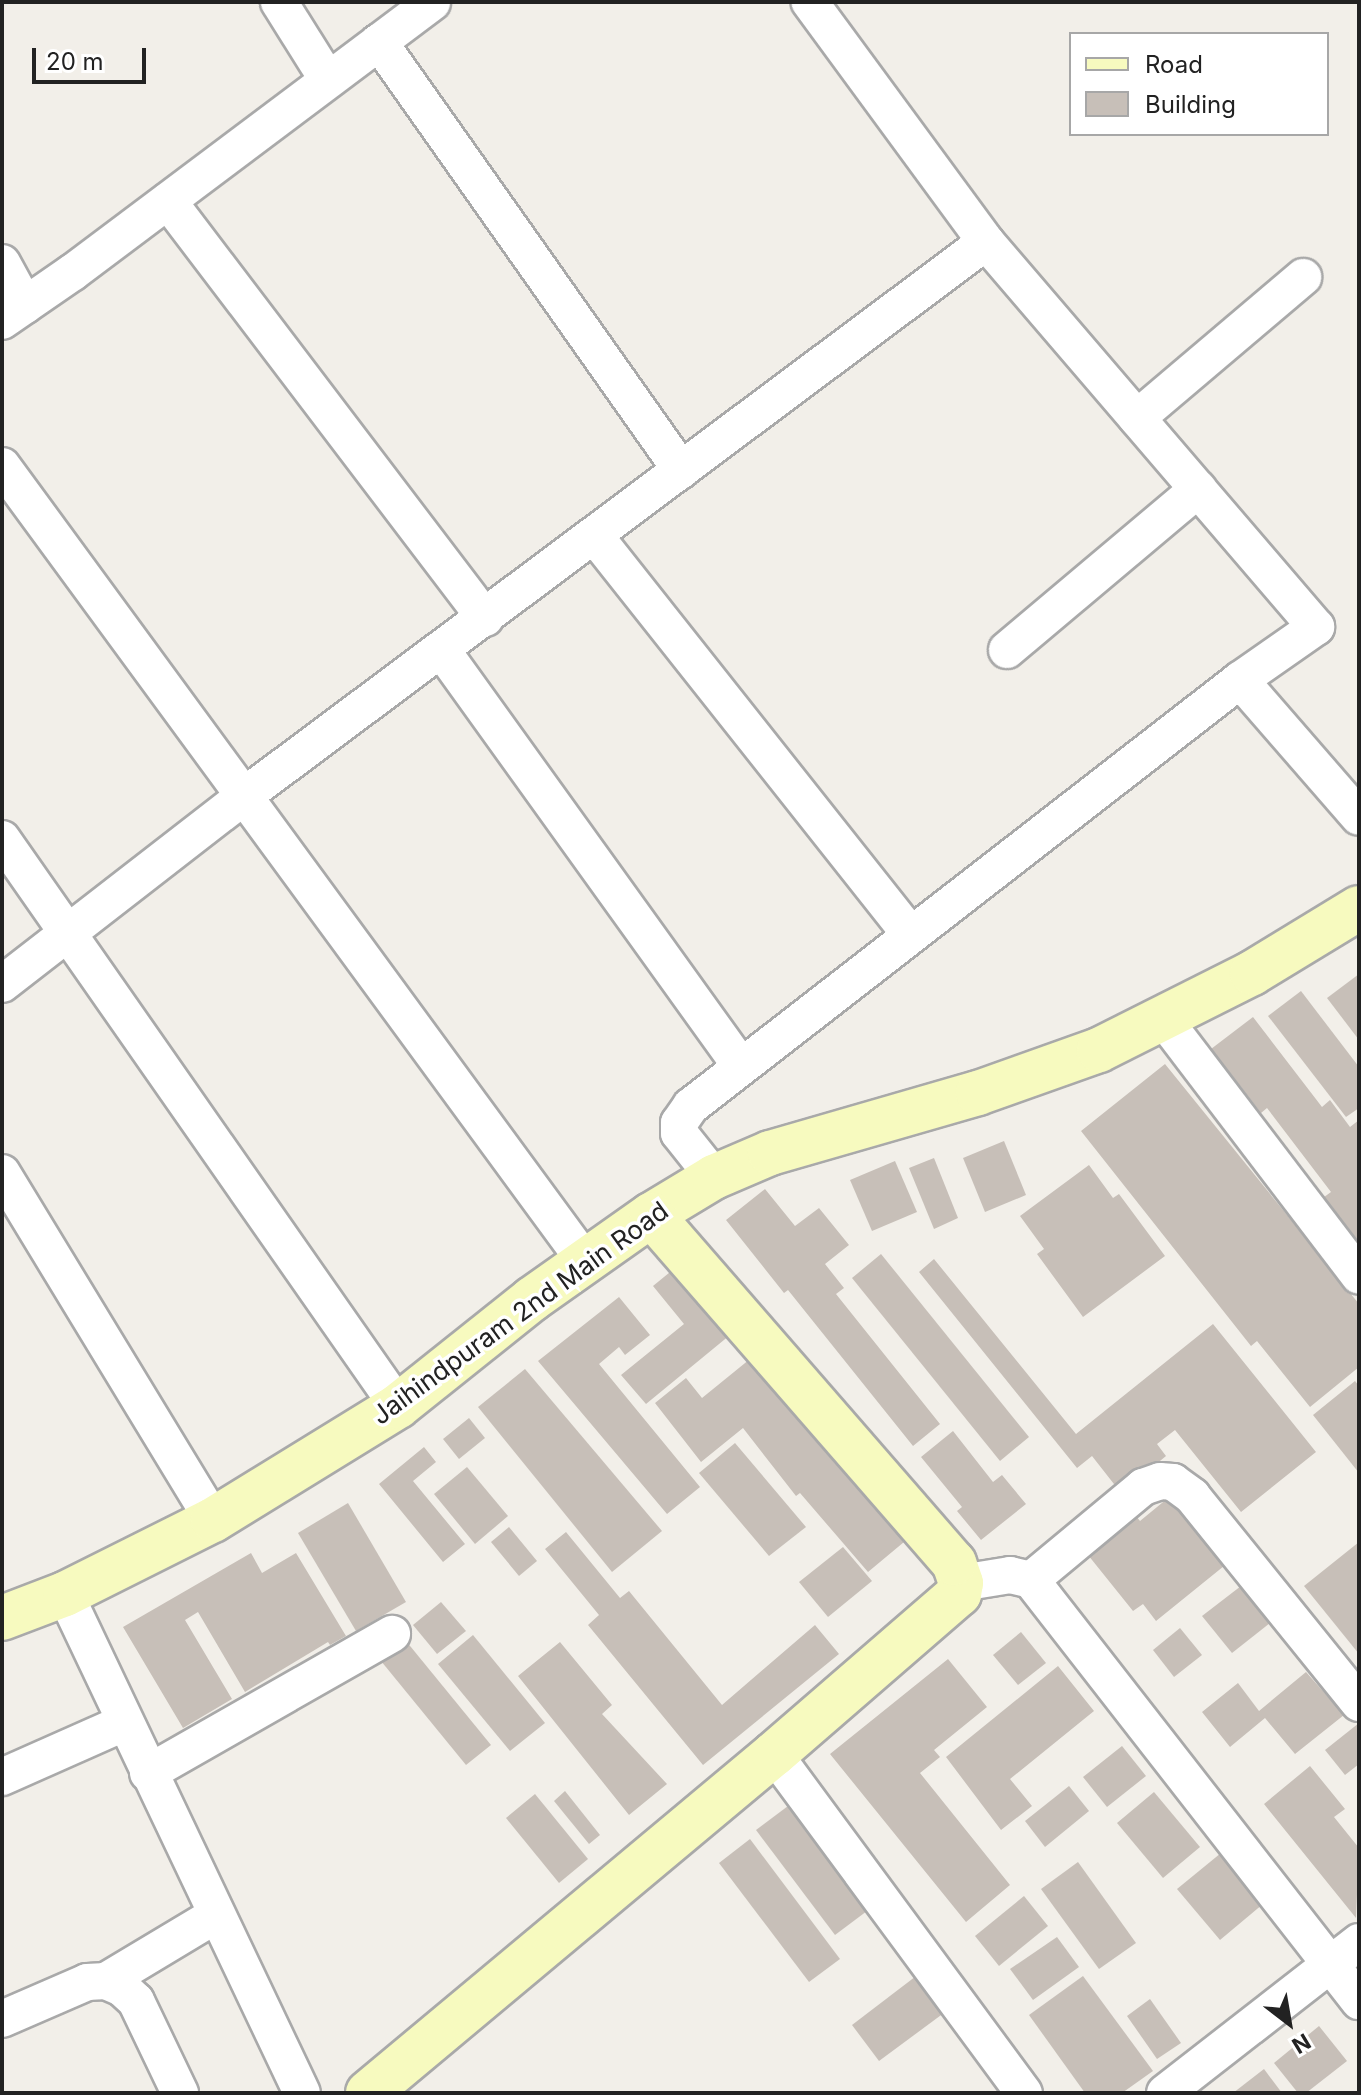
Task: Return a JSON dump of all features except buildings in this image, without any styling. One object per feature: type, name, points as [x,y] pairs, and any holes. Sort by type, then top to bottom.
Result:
[{"type":"street","points":[[279,2],[328,80]]},
{"type":"street","points":[[2,263],[14,313],[432,2]]},
{"type":"street","points":[[714,1177],[679,1133],[679,1123],[691,1106],[1240,680],[1316,627],[986,242],[810,2]]},
{"type":"street","points":[[379,42],[681,470]]},
{"type":"street","points":[[168,201],[485,618]]},
{"type":"street","points":[[2,984],[68,936],[244,796],[986,242]]},
{"type":"street","points":[[1137,418],[1303,277]]},
{"type":"street","points":[[2,466],[585,1261]]},
{"type":"street","points":[[1007,650],[1198,489]]},
{"type":"street","points":[[594,535],[910,934]]},
{"type":"street","points":[[441,649],[740,1065]]},
{"type":"street","points":[[1240,680],[1359,817]]},
{"type":"street","points":[[2,839],[398,1406]]},
{"type":"street","name":"Jaihindpuram 2nd Main Road","points":[[2,1618],[65,1594],[213,1520],[398,1406],[585,1261],[651,1215],[714,1177],[770,1153],[978,1093],[1084,1056],[1252,973],[1359,908]]},
{"type":"street","points":[[1162,1017],[1359,1276]]},
{"type":"street","points":[[2,1173],[213,1520]]},
{"type":"street","points":[[368,2093],[774,1754],[959,1594],[961,1583],[954,1563],[651,1215]]},
{"type":"street","points":[[1031,1580],[1143,1487],[1160,1481],[1173,1482],[1192,1496],[1359,1703]]},
{"type":"street","points":[[961,1583],[1010,1575],[1031,1580],[1359,2001]]},
{"type":"street","points":[[65,1594],[216,1915],[289,2088]]},
{"type":"street","points":[[148,1773],[392,1634]]},
{"type":"street","points":[[2,1777],[124,1723]]},
{"type":"street","points":[[774,1754],[1024,2093]]},
{"type":"street","points":[[106,1981],[216,1915]]},
{"type":"street","points":[[1165,2093],[1359,1942]]},
{"type":"street","points":[[2,2019],[87,1982],[106,1981],[122,1988],[136,2001],[180,2093]]}]
